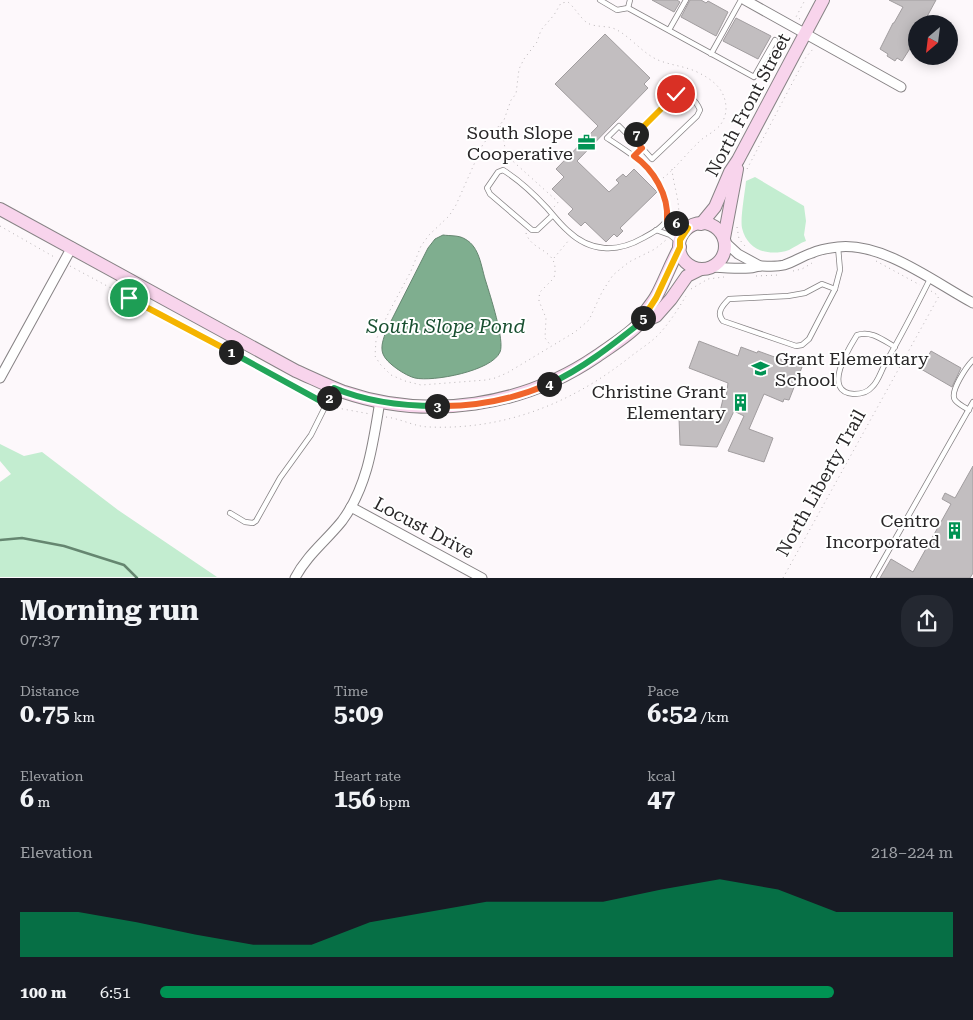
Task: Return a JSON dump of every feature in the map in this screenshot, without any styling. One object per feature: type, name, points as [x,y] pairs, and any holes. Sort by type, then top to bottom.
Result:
[{"type":"main road","name":"North Front Street","points":[[701,224],[715,207],[730,172],[823,0]]},
{"type":"main road","points":[[0,209],[282,363],[334,388],[380,401],[422,406],[458,406],[511,397],[544,386],[571,373],[640,323],[656,316],[687,276],[721,259],[724,253],[724,240],[738,160]]},
{"type":"main road","points":[[640,323],[656,298],[688,228],[701,224],[714,227],[724,240]]},
{"type":"main road","points":[[680,245],[684,260],[695,267],[706,268]]},
{"type":"street","points":[[743,0],[901,87]]},
{"type":"street","points":[[724,240],[738,254],[760,266]]},
{"type":"street","points":[[0,378],[72,247]]},
{"type":"street","points":[[706,268],[776,266],[786,264],[813,252],[838,247],[861,247],[890,256],[973,303]]},
{"type":"street","points":[[296,578],[310,555],[341,522],[352,507],[362,486],[368,467],[380,401]]},
{"type":"street","name":"Locust Drive","points":[[352,507],[482,578]]},
{"type":"lane","points":[[600,0],[617,10],[628,8],[754,77],[774,40]]},
{"type":"lane","points":[[628,8],[630,0]]},
{"type":"lane","points":[[669,30],[686,0]]},
{"type":"lane","points":[[712,54],[743,0]]},
{"type":"lane","points":[[551,213],[537,230],[528,228],[488,191],[489,185],[500,170],[507,173],[522,184],[551,213],[573,236],[586,243],[612,249],[623,248],[656,230],[667,220],[667,208],[660,187],[644,163],[607,138],[619,126],[652,159],[697,116],[700,110],[699,106],[683,93],[676,94],[632,138]]},
{"type":"lane","points":[[634,156],[642,148]]},
{"type":"lane","points":[[667,220],[688,228]]},
{"type":"lane","points":[[656,230],[670,235],[680,245]]},
{"type":"lane","points":[[836,289],[822,284],[805,293],[788,296],[729,299],[719,313],[722,321],[796,346],[802,345],[809,339],[836,289],[840,270],[838,247]]},
{"type":"lane","points":[[895,347],[871,334],[865,332],[857,334],[842,361],[838,380],[840,387],[855,394],[864,392],[872,387],[895,347],[930,279]]},
{"type":"lane","points":[[969,410],[955,402],[953,397],[956,387],[973,360]]},
{"type":"lane","points":[[230,513],[245,522],[253,523],[256,521],[280,478],[311,435],[329,405],[334,388]]},
{"type":"lane","points":[[873,578],[973,402]]},
{"type":"path","points":[[500,126],[502,128],[506,155],[557,201],[558,203],[551,213]]},
{"type":"path","points":[[663,179],[672,169]]},
{"type":"path","points":[[0,226],[329,405],[378,416]]},
{"type":"path","points":[[528,228],[526,232],[528,238],[554,258]]},
{"type":"path","points":[[551,346],[545,338],[546,318],[538,299],[540,292],[554,278],[554,258],[573,236]]},
{"type":"path","name":"North Liberty Trail","points":[[782,578],[939,296]]},
{"type":"shaded area","points":[[755,177],[804,206],[806,221],[804,235],[806,241],[789,250],[774,253],[760,250],[748,242],[742,228],[742,212],[746,181]]},
{"type":"shaded area","points":[[0,444],[24,456],[42,452],[118,510],[217,577],[0,577],[0,482],[11,474],[0,461]]},
{"type":"water","name":"South Slope Pond","points":[[443,235],[463,238],[477,252],[496,318],[501,346],[500,352],[495,359],[486,365],[461,374],[448,377],[415,378],[402,372],[385,358],[382,348],[383,342],[386,331],[428,248],[435,239]]},
{"type":"building","points":[[652,0],[677,0],[680,2],[674,12]]},
{"type":"building","points":[[690,0],[701,0],[706,3],[708,1],[728,12],[716,36],[681,17]]},
{"type":"building","points":[[889,0],[936,0],[928,15],[908,15],[908,52],[902,61],[897,58],[895,61],[880,49],[903,7]]},
{"type":"building","points":[[736,18],[771,36],[758,59],[723,41]]},
{"type":"building","name":"South Slope Cooperative","points":[[605,34],[650,78],[644,84],[648,88],[577,161],[609,192],[619,183],[616,180],[623,174],[626,177],[634,169],[657,192],[620,228],[623,231],[617,237],[614,234],[606,242],[585,222],[581,226],[568,214],[573,209],[552,189],[564,177],[556,169],[598,126],[555,84]]},
{"type":"building","name":"Christine Grant Elementary","points":[[699,341],[738,356],[741,347],[802,367],[789,400],[784,399],[783,402],[764,394],[749,429],[773,438],[764,462],[728,451],[744,416],[734,411],[717,447],[680,445],[679,418],[718,420],[723,399],[726,398],[728,383],[689,368]]},
{"type":"building","points":[[931,351],[961,368],[952,387],[921,369]]},
{"type":"building","name":"Centro Incorporated","points":[[973,466],[973,573],[970,578],[880,578],[891,559],[913,572],[951,504],[942,499],[945,493],[955,498]]},
{"type":"waterway","points":[[0,540],[22,538],[64,546],[124,565],[137,578]]},
{"type":"place","name":"South Slope Cooperative","points":[[587,143]]},
{"type":"place","name":"Grant Elementary School","points":[[761,369]]},
{"type":"place","name":"Christine Grant Elementary","points":[[740,402]]},
{"type":"place","name":"Centro Incorporated","points":[[954,531]]},
{"type":"route","points":[[129,298],[326,404],[334,388],[367,399],[389,403],[422,406],[458,406],[511,397],[544,386],[571,373],[640,323],[656,298],[680,247],[680,240],[688,228],[667,220],[667,208],[660,187],[644,163],[634,156],[642,148],[632,138],[676,94]]}]
